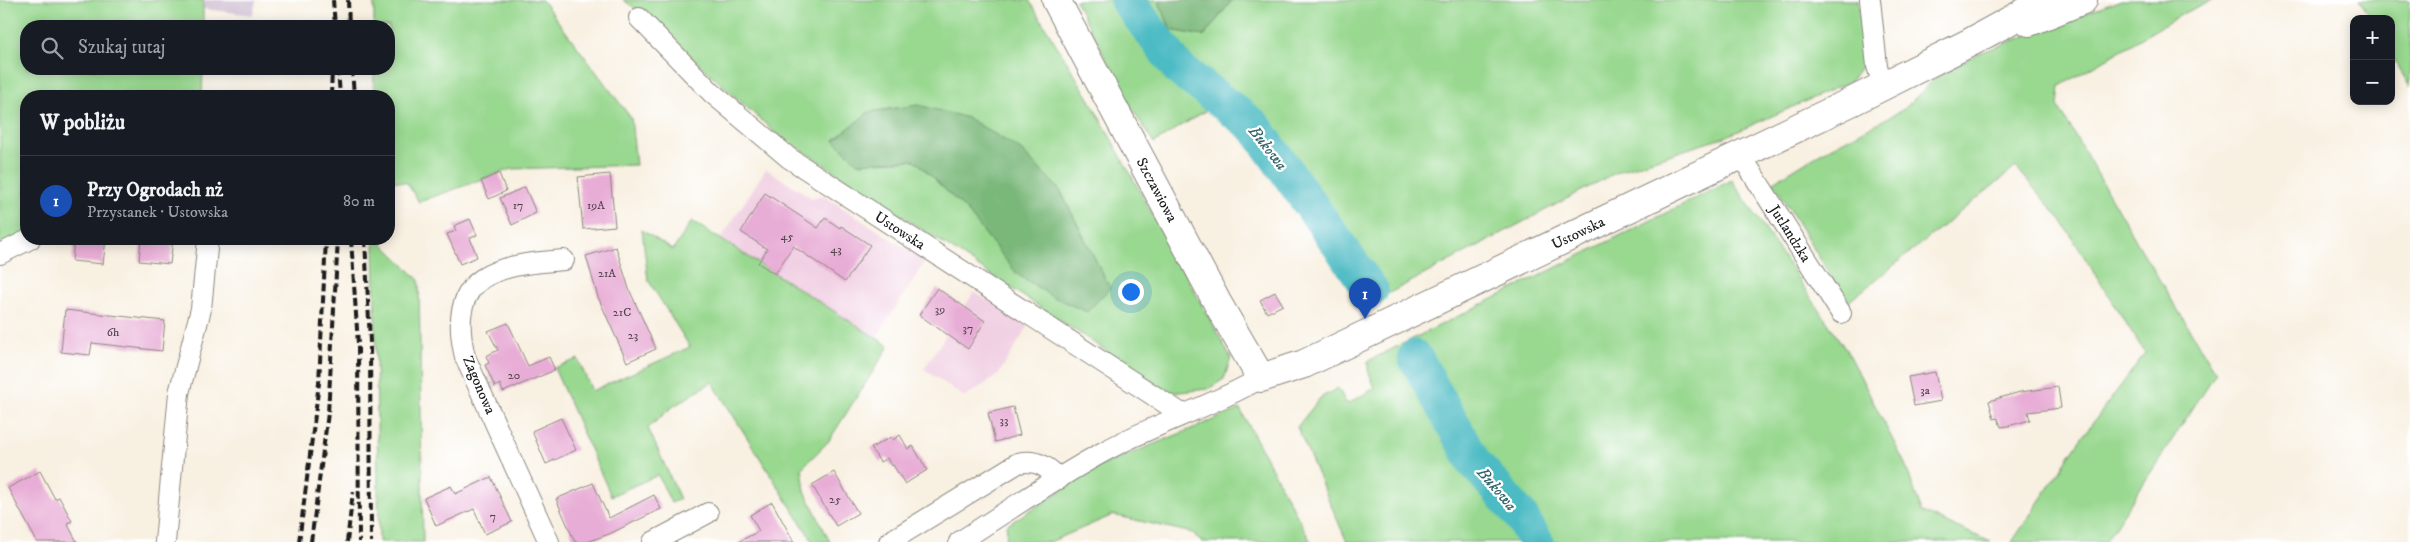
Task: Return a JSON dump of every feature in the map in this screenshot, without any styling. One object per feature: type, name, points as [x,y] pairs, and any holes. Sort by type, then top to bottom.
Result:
[{"type":"street","name":"Szczawiowa","points":[[1056,0],[1218,304],[1261,378]]},
{"type":"street","points":[[1870,0],[1877,66],[1883,86]]},
{"type":"street","name":"Ustowska","points":[[959,542],[1106,450],[1182,414],[1241,390],[1261,378],[1304,364],[1883,86],[1969,43],[2047,0]]},
{"type":"street","name":"Ustowska","points":[[1969,43],[2084,0]]},
{"type":"street","name":"Ustowska","points":[[639,18],[712,93],[789,158],[1182,414]]},
{"type":"street","name":"Jutlandzka","points":[[1740,154],[1841,313]]},
{"type":"street","points":[[0,254],[20,244]]},
{"type":"street","points":[[165,542],[179,392],[200,316],[207,245]]},
{"type":"street","name":"Zagonowa","points":[[549,542],[465,357],[461,318],[468,295],[482,277],[494,270],[522,263],[564,260]]},
{"type":"street","points":[[889,542],[1018,463],[1026,461],[1040,464],[1053,472],[1059,479]]},
{"type":"street","points":[[653,542],[708,513]]},
{"type":"shaded area","points":[[204,0],[256,0],[253,15],[204,9]]},
{"type":"shaded area","points":[[766,169],[812,198],[824,196],[925,261],[876,338],[720,240]]},
{"type":"shaded area","points":[[974,292],[1028,326],[998,375],[965,397],[924,369]]},
{"type":"green space","points":[[0,0],[203,0],[203,20],[20,20],[20,75],[203,75],[202,90],[20,90],[20,236],[0,246]]},
{"type":"green space","points":[[374,0],[542,0],[631,118],[636,165],[511,169],[419,202],[407,183],[395,181],[395,90],[373,90],[374,75],[395,75],[395,20],[374,20]]},
{"type":"green space","points":[[623,0],[1029,0],[1090,100],[1231,358],[1224,379],[1208,389],[1170,393],[773,131],[644,14]],"holes":[[[918,105],[1060,190],[1109,288],[967,211],[915,160],[834,140],[870,112]]]},
{"type":"green space","points":[[1075,0],[1158,0],[1171,30],[1204,36],[1232,0],[1858,0],[1865,61],[1851,81],[1725,137],[1619,171],[1382,297],[1260,124],[1229,96],[1154,143],[1131,107]]},
{"type":"green space","points":[[1158,0],[1232,0],[1204,36],[1171,30]]},
{"type":"green space","points":[[2121,0],[2212,0],[2186,12],[2060,86],[2058,106],[2142,251],[2216,373],[2105,542],[2012,542],[2078,443],[2145,353],[2061,220],[2016,167],[1847,303],[1773,182],[1815,156],[1904,109],[1935,78],[1977,54]]},
{"type":"green space","points":[[2359,0],[2410,0],[2410,87],[2395,62],[2395,15],[2368,15]]},
{"type":"green space","points":[[918,105],[968,118],[1021,150],[1060,190],[1110,288],[1087,312],[1051,296],[1017,274],[967,211],[915,160],[857,163],[834,140],[869,112]]},
{"type":"green space","points":[[1732,180],[1850,356],[1905,464],[1922,512],[1991,542],[1347,542],[1297,427],[1320,398],[1338,388],[1347,404],[1375,388],[1368,370],[1368,361]]},
{"type":"green space","points":[[692,221],[889,346],[828,442],[802,468],[805,491],[830,542],[813,542],[712,382],[671,408],[648,428],[680,499],[671,503],[658,475],[611,496],[554,368],[578,359],[592,391],[690,347],[648,280],[642,230],[673,250]]},
{"type":"green space","points":[[374,245],[384,245],[419,280],[423,542],[379,542]]},
{"type":"green space","points":[[1240,409],[1311,542],[1201,542],[1193,533],[1113,515],[1050,542],[1006,542],[1007,525],[1098,467]]},
{"type":"building","points":[[499,173],[506,191],[489,199],[481,181]]},
{"type":"building","points":[[610,174],[615,226],[583,229],[578,177]]},
{"type":"building","points":[[525,187],[536,213],[512,225],[500,198]]},
{"type":"building","points":[[765,193],[818,228],[825,218],[870,245],[845,282],[793,246],[775,274],[758,263],[767,249],[741,232]]},
{"type":"building","points":[[470,219],[477,235],[470,238],[477,257],[460,264],[447,234],[456,231],[454,226]]},
{"type":"building","points":[[73,245],[105,245],[103,264],[72,261]]},
{"type":"building","points":[[140,245],[172,245],[170,264],[139,261]]},
{"type":"building","points":[[616,247],[629,289],[656,349],[627,362],[598,297],[586,256]]},
{"type":"building","points":[[937,288],[985,321],[968,349],[919,315]]},
{"type":"building","points":[[1275,292],[1283,305],[1267,313],[1260,300]]},
{"type":"building","points":[[65,310],[165,321],[162,351],[92,343],[90,355],[61,352]]},
{"type":"building","points":[[508,323],[528,366],[549,357],[555,370],[503,392],[500,384],[495,387],[485,365],[489,363],[486,356],[498,350],[488,331]]},
{"type":"building","points":[[1935,372],[1941,401],[1914,406],[1908,377]]},
{"type":"building","points":[[2058,387],[2061,408],[2028,412],[2030,420],[2008,426],[2001,427],[1998,418],[1994,419],[1989,401],[2020,392]]},
{"type":"building","points":[[1013,407],[1020,435],[995,442],[988,413]]},
{"type":"building","points":[[561,418],[576,450],[546,464],[532,431]]},
{"type":"building","points":[[900,435],[908,449],[913,446],[927,470],[905,484],[887,458],[880,462],[871,448],[891,437],[893,440]]},
{"type":"building","points":[[40,471],[55,499],[59,497],[72,521],[67,523],[77,542],[37,542],[8,488]]},
{"type":"building","points":[[834,472],[858,513],[836,526],[812,485]]},
{"type":"building","points":[[491,477],[512,522],[485,534],[474,509],[436,526],[424,498],[451,486],[455,494]]},
{"type":"building","points":[[593,483],[609,518],[654,495],[661,509],[609,534],[587,542],[575,542],[556,499]]},
{"type":"building","points":[[772,502],[794,542],[738,542],[759,531],[750,515]]},
{"type":"waterway","name":"Bukowa","points":[[1127,0],[1179,69],[1255,127],[1371,290]]},
{"type":"waterway","name":"Bukowa","points":[[1415,357],[1474,462],[1520,515],[1536,542]]},
{"type":"railway","points":[[333,0],[335,20]]},
{"type":"railway","points":[[348,0],[349,20]]},
{"type":"railway","points":[[331,90],[332,75]]},
{"type":"railway","points":[[338,75],[340,90]]},
{"type":"railway","points":[[352,75],[354,90]]},
{"type":"railway","points":[[299,542],[319,383],[326,245]]},
{"type":"railway","points":[[311,542],[328,413],[338,245]]},
{"type":"railway","points":[[351,245],[358,344],[359,542]]},
{"type":"railway","points":[[365,245],[370,342],[371,542]]},
{"type":"railway","points":[[347,542],[353,492]]},
{"type":"place","name":"Przy Ogrodach nż","points":[[1365,319]]}]
